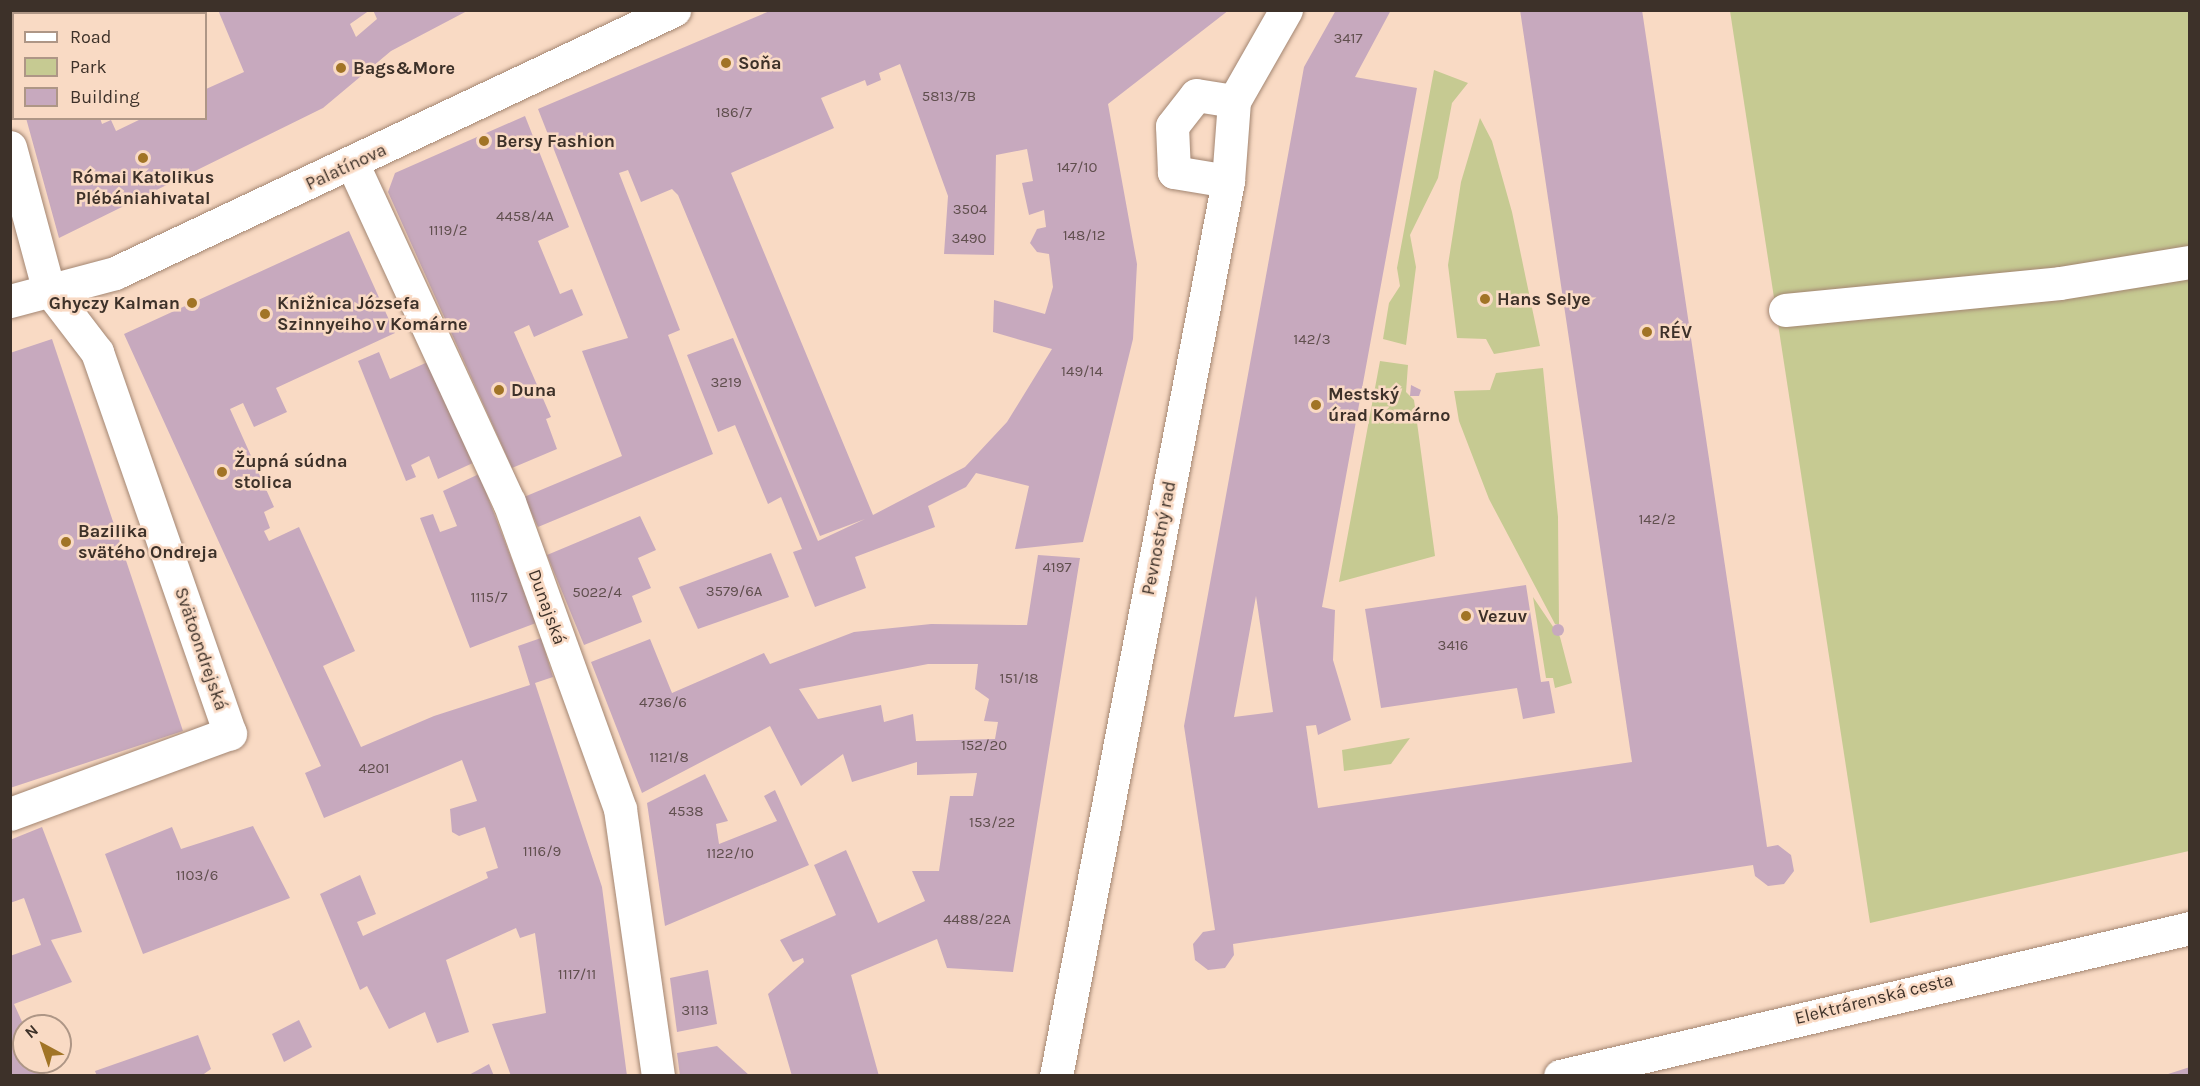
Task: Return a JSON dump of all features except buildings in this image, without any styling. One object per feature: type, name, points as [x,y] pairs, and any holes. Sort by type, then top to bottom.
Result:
[{"type":"street","name":"Palatínova","points":[[10,301],[48,288],[115,273],[353,165],[674,10]]},
{"type":"street","name":"Pevnostný rad","points":[[1056,1076],[1228,181],[1234,101],[1286,10]]},
{"type":"street","points":[[1228,181],[1174,172],[1172,126],[1196,95],[1234,101]]},
{"type":"street","points":[[10,147],[48,288]]},
{"type":"street","name":"Dunajská","points":[[353,165],[509,502],[620,809],[658,1076]]},
{"type":"street","points":[[1785,310],[2060,283],[2190,262]]},
{"type":"street","name":"Svätoondrejská","points":[[10,813],[230,733],[97,352],[48,288]]},
{"type":"street","name":"Elektrárenská cesta","points":[[1560,1076],[2190,928]]},
{"type":"green space","points":[[1730,11],[2189,11],[2189,851],[1870,923]]},
{"type":"green space","points":[[1434,70],[1468,83],[1452,103],[1438,178],[1410,235],[1416,267],[1406,345],[1383,339],[1389,303],[1400,286],[1397,268]]},
{"type":"green space","points":[[1480,118],[1492,141],[1512,212],[1540,346],[1494,354],[1486,339],[1457,338],[1448,265],[1461,182]]},
{"type":"green space","points":[[1380,361],[1408,365],[1406,392],[1414,400],[1435,556],[1339,582]]},
{"type":"green space","points":[[1543,368],[1558,517],[1559,624],[1555,624],[1489,499],[1459,421],[1454,391],[1490,390],[1496,373]]},
{"type":"green space","points":[[1533,597],[1560,637],[1572,683],[1555,688],[1553,678],[1546,678]]},
{"type":"green space","points":[[1410,738],[1391,764],[1344,771],[1342,750]]},
{"type":"place","name":"Soňa","points":[[726,63]]},
{"type":"place","name":"Bags&More","points":[[341,68]]},
{"type":"place","name":"Bersy Fashion","points":[[484,141]]},
{"type":"place","name":"Római Katolikus Plébániahivatal","points":[[143,158]]},
{"type":"place","name":"Hans Selye","points":[[1485,299]]},
{"type":"place","name":"Ghyczy Kalman","points":[[192,303]]},
{"type":"place","name":"Knižnica Józsefa Szinnyeiho v Komárne","points":[[265,314]]},
{"type":"place","name":"RÉV","points":[[1647,332]]},
{"type":"place","name":"Duna","points":[[499,390]]},
{"type":"place","name":"Mestský úrad Komárno","points":[[1316,405]]},
{"type":"place","name":"Župná súdna stolica","points":[[222,472]]},
{"type":"place","name":"Bazilika svätého Ondreja","points":[[66,542]]},
{"type":"place","name":"Vezuv","points":[[1466,616]]}]
